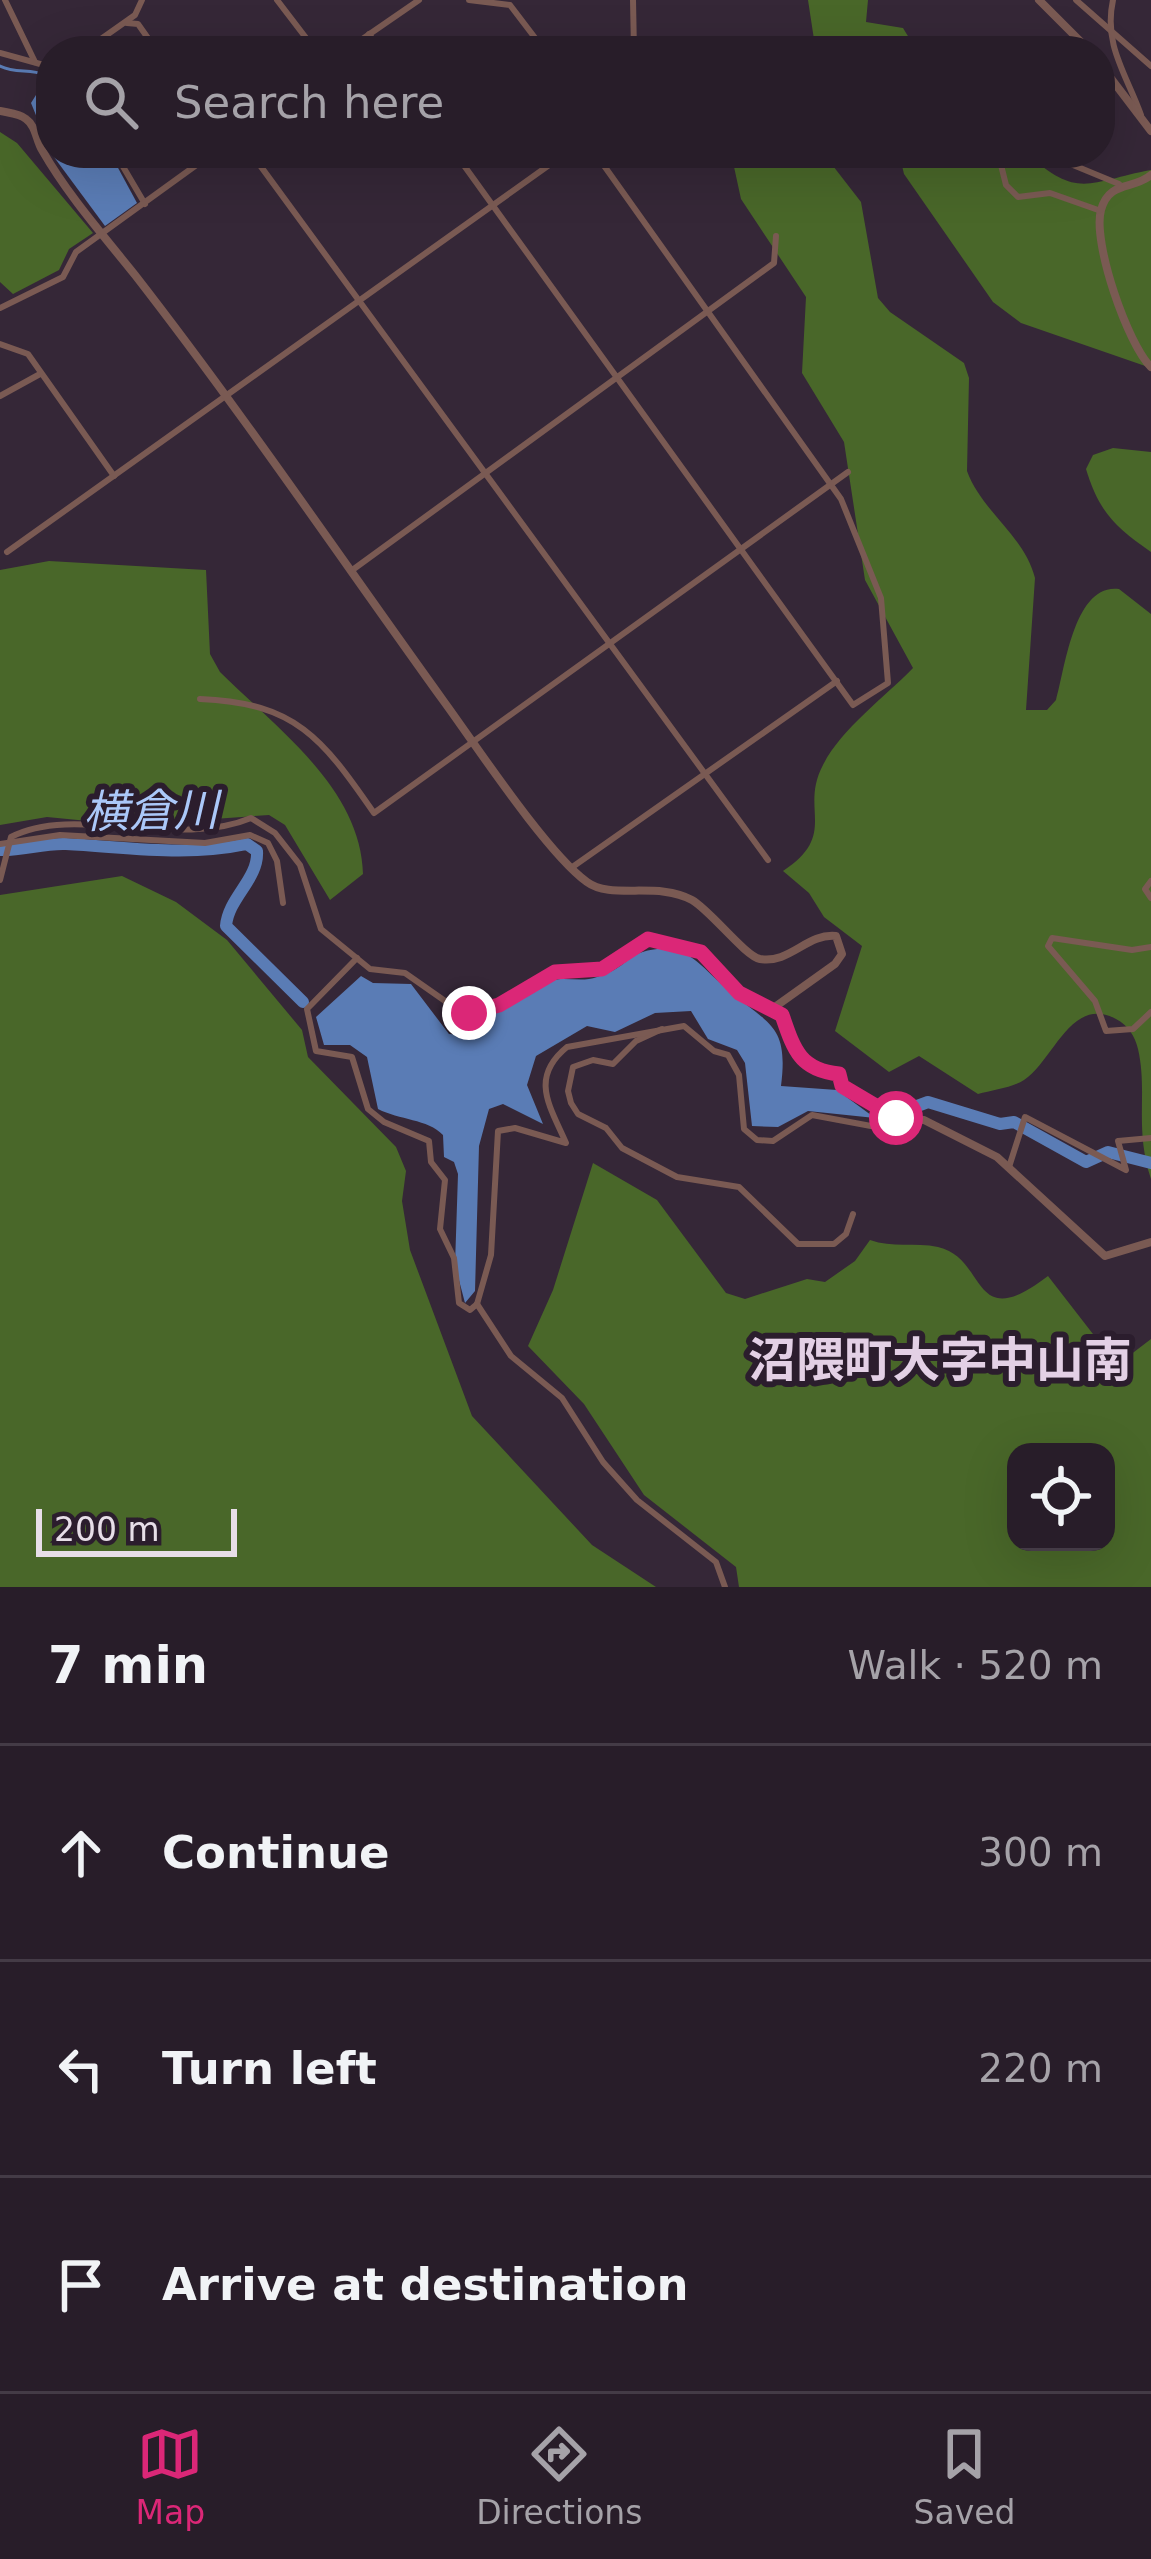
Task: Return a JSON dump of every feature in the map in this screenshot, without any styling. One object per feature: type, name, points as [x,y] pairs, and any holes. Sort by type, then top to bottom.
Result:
[{"type":"street","points":[[5,0],[35,62]]},
{"type":"street","points":[[105,36],[142,0]]},
{"type":"street","points":[[277,0],[305,36]]},
{"type":"street","points":[[366,36],[419,0]]},
{"type":"street","points":[[469,0],[510,5],[534,36]]},
{"type":"street","points":[[633,0],[634,36]]},
{"type":"street","points":[[1039,0],[1075,36]]},
{"type":"street","points":[[1076,0],[1151,66]]},
{"type":"street","points":[[1112,36],[1108,25],[1113,0]]},
{"type":"street","points":[[124,22],[138,24],[147,36]]},
{"type":"street","points":[[1115,44],[1142,117]]},
{"type":"street","points":[[0,53],[35,62]]},
{"type":"street","points":[[1115,83],[1151,131]]},
{"type":"street","points":[[0,111],[22,116],[36,135]]},
{"type":"street","points":[[56,168],[229,395],[473,742],[571,868],[590,885],[605,890],[657,888],[689,898],[724,923],[752,956],[763,959],[794,952],[813,938],[836,935],[842,954],[836,964],[772,1009]]},
{"type":"street","points":[[124,168],[145,204]]},
{"type":"street","points":[[0,308],[63,277],[76,252],[193,168]]},
{"type":"street","points":[[262,168],[767,860]]},
{"type":"street","points":[[465,168],[853,704],[888,683],[881,598],[832,484],[606,168]]},
{"type":"street","points":[[7,551],[546,168]]},
{"type":"street","points":[[1002,168],[1006,185],[1018,197],[1050,194],[1101,211]]},
{"type":"street","points":[[1080,168],[1119,184],[1151,175]]},
{"type":"street","points":[[1119,184],[1101,211],[1104,251],[1132,345],[1151,367]]},
{"type":"street","points":[[351,572],[774,262],[776,236]]},
{"type":"street","points":[[0,344],[28,354],[114,476]]},
{"type":"street","points":[[0,396],[40,374]]},
{"type":"street","points":[[200,699],[270,708],[303,725],[374,813],[848,472]]},
{"type":"street","points":[[571,868],[837,681]]},
{"type":"street","points":[[0,880],[11,838],[58,826],[198,830],[251,818],[275,833],[300,865],[321,929],[370,969],[419,979],[455,1008],[479,1013],[555,972],[602,969],[638,941],[673,941],[701,952],[739,993],[782,1015],[800,1060],[839,1074],[842,1086],[896,1118],[936,1125],[1010,1167],[1094,1250],[1105,1256],[1151,1242]]},
{"type":"street","points":[[0,844],[60,835],[206,843],[250,835],[268,843],[277,861],[283,903]]},
{"type":"street","points":[[1151,881],[1145,889],[1151,898]]},
{"type":"street","points":[[1151,947],[1132,950],[1052,938],[1048,946],[1095,1001],[1106,1031],[1133,1028],[1151,1012]]},
{"type":"street","points":[[357,958],[307,1009],[308,1032],[316,1051],[352,1057],[368,1109],[429,1141],[431,1162],[445,1180],[440,1228],[454,1258],[459,1304],[470,1310],[477,1304],[491,1256],[497,1131],[515,1128],[566,1143],[543,1088],[556,1056],[583,1042],[684,1025],[714,1052],[728,1055],[739,1076],[744,1129],[757,1140],[773,1141],[812,1114],[872,1126],[896,1118]]},
{"type":"street","points":[[670,1024],[636,1041],[615,1064],[592,1060],[573,1067],[568,1091],[578,1114],[606,1128],[632,1156],[677,1177],[740,1187],[798,1244],[834,1244],[846,1234],[853,1214]]},
{"type":"street","points":[[1010,1167],[1025,1117],[1126,1170],[1118,1142],[1151,1138]]},
{"type":"street","points":[[477,1304],[512,1356],[562,1398],[603,1462],[637,1500],[716,1562],[725,1587]]},
{"type":"green space","points":[[808,0],[868,0],[866,22],[903,28],[908,36],[813,36]]},
{"type":"green space","points":[[0,132],[17,143],[93,233],[69,249],[59,270],[13,294],[0,282]]},
{"type":"green space","points":[[734,168],[835,168],[861,202],[878,298],[890,312],[964,363],[969,378],[967,471],[982,499],[1022,549],[1035,578],[1026,710],[1047,710],[1056,700],[1074,631],[1091,599],[1119,589],[1151,614],[1151,1179],[1143,1143],[1138,1049],[1130,1031],[1116,1019],[1100,1014],[1075,1022],[1024,1080],[978,1094],[919,1056],[889,1072],[835,1031],[862,946],[824,917],[809,893],[783,871],[810,845],[817,781],[831,752],[913,668],[865,580],[844,442],[802,373],[806,297],[741,199]]},
{"type":"green space","points":[[903,168],[1044,168],[1085,184],[1151,170],[1151,368],[1021,323],[993,302]]},
{"type":"green space","points":[[1113,448],[1151,452],[1151,552],[1110,517],[1091,484],[1086,469],[1093,455]]},
{"type":"green space","points":[[49,561],[206,570],[210,654],[220,672],[289,737],[331,787],[359,843],[363,874],[330,900],[285,825],[269,815],[129,825],[47,817],[0,825],[0,570]]},
{"type":"green space","points":[[122,876],[176,902],[227,940],[302,1030],[308,1057],[396,1147],[406,1171],[402,1201],[410,1250],[472,1416],[592,1545],[656,1587],[0,1587],[0,895]]},
{"type":"green space","points":[[593,1163],[657,1200],[726,1293],[745,1299],[807,1279],[825,1282],[855,1261],[870,1240],[938,1247],[954,1254],[992,1296],[1005,1298],[1023,1292],[1048,1276],[1117,1365],[1151,1339],[1151,1587],[739,1587],[736,1567],[644,1495],[584,1404],[528,1346],[553,1290]]},
{"type":"water","points":[[62,168],[118,168],[137,203],[105,226]]},
{"type":"water","points":[[674,948],[696,961],[772,1027],[782,1049],[781,1086],[837,1090],[875,1118],[808,1111],[778,1127],[752,1126],[745,1063],[737,1050],[708,1039],[691,1011],[655,1013],[615,1032],[587,1026],[536,1056],[527,1085],[543,1124],[503,1104],[489,1109],[479,1146],[475,1291],[465,1303],[455,1265],[458,1174],[454,1162],[444,1157],[443,1135],[378,1109],[367,1057],[350,1045],[324,1045],[316,1017],[361,976],[373,983],[411,984],[449,1034],[461,1035],[491,1012],[550,981],[591,979],[645,951]]},
{"type":"waterway","points":[[0,66],[36,73]]},
{"type":"waterway","name":"横倉川","points":[[0,850],[66,844],[179,851],[247,844],[257,851],[256,861],[226,926],[303,1002]]},
{"type":"waterway","name":"横倉川","points":[[901,1112],[928,1102],[1000,1124],[1014,1122],[1086,1162],[1108,1152],[1151,1163]]},
{"type":"district","name":"沼隈町大字中山南","points":[[940,1360]]},
{"type":"route","points":[[469,1013],[499,1005],[555,972],[602,969],[638,941],[673,941],[701,952],[739,993],[782,1015],[790,1040],[808,1068],[839,1074],[842,1086],[896,1118]]}]
